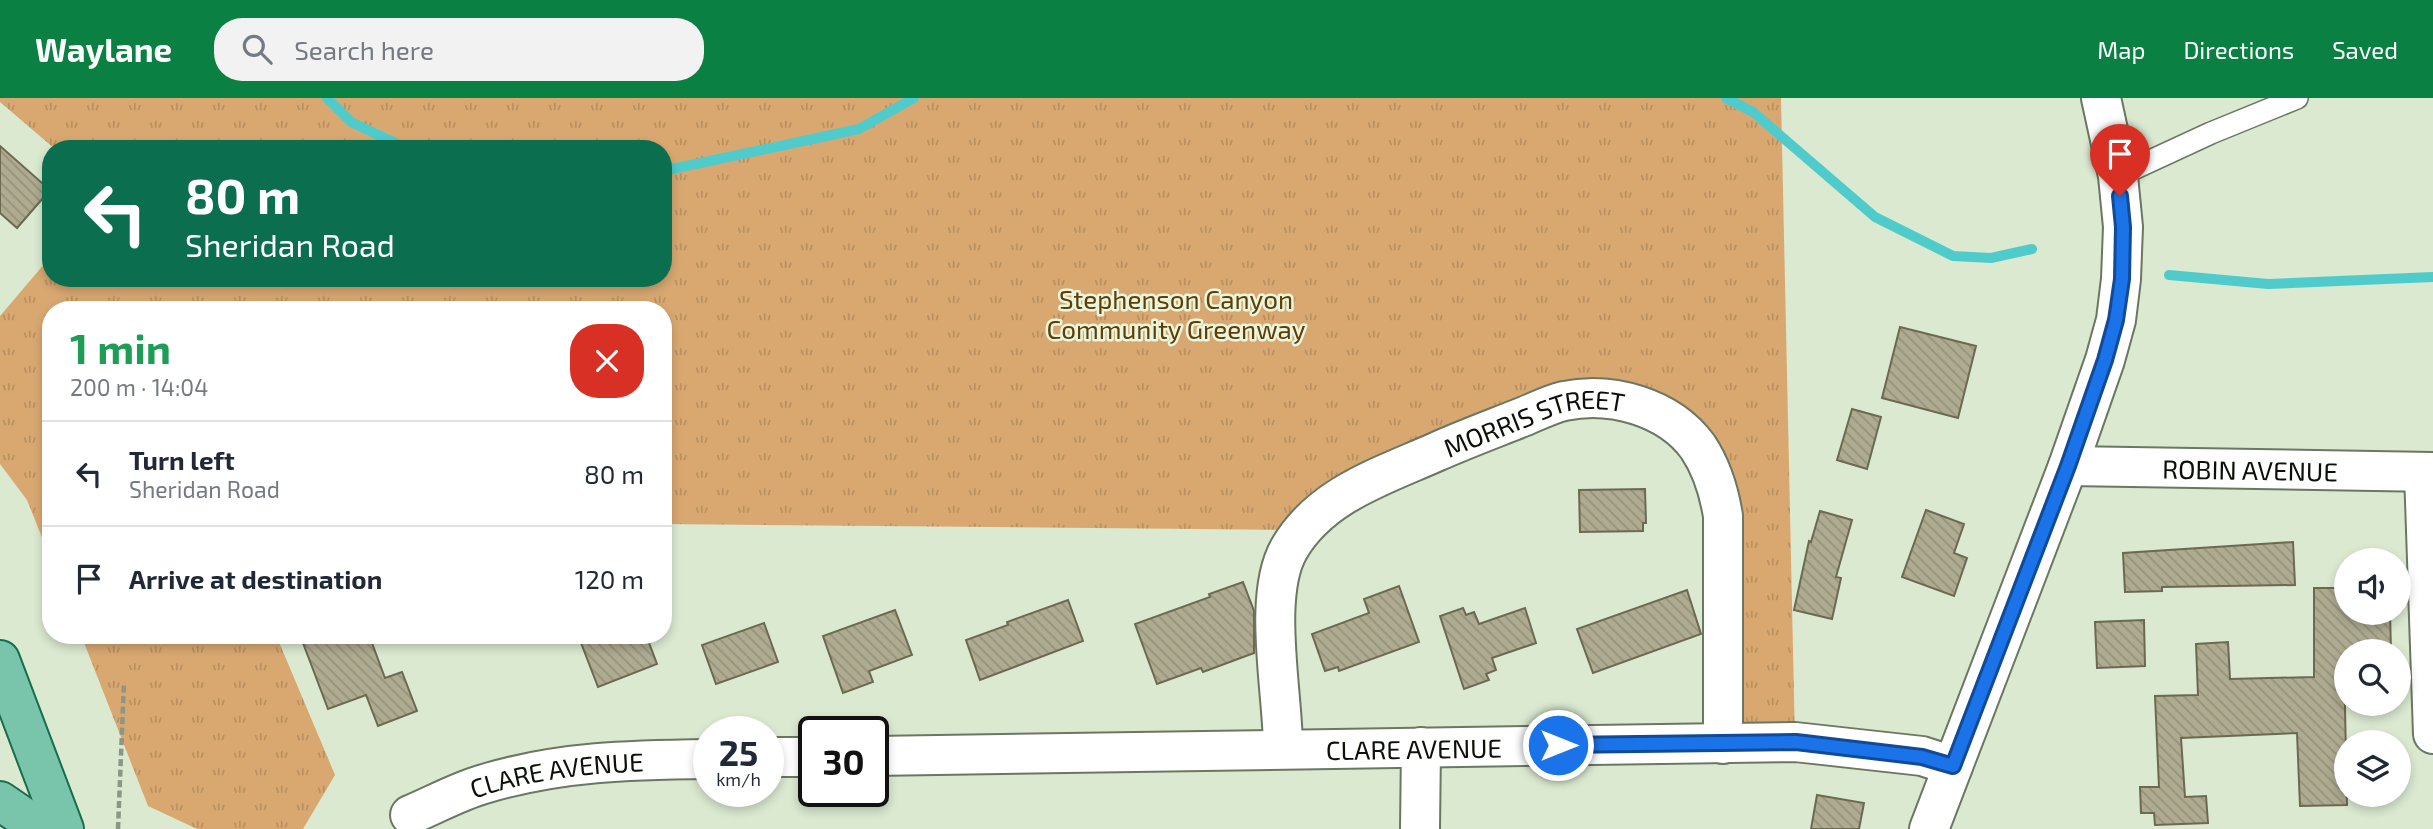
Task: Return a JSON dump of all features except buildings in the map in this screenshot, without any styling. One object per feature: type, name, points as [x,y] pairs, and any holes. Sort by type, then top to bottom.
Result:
[{"type":"main road","points":[[0,660],[52,820]]},
{"type":"main road","points":[[0,801],[83,829]]},
{"type":"street","points":[[1929,829],[2068,466],[2116,320],[2122,279],[2123,227],[2118,176],[2101,98]]},
{"type":"street","name":"MORRIS STREET","points":[[1283,748],[1275,607],[1280,575],[1288,551],[1302,530],[1331,502],[1360,486],[1461,441],[1563,401],[1594,397],[1621,400],[1654,411],[1675,424],[1697,445],[1719,491],[1723,516],[1723,744]]},
{"type":"street","name":"ROBIN AVENUE","points":[[2068,466],[2429,472]]},
{"type":"street","points":[[2429,472],[2433,734]]},
{"type":"street","name":"CLARE AVENUE","points":[[889,755],[1796,742],[1922,757],[1953,766]]},
{"type":"street","points":[[1420,829],[1421,747]]},
{"type":"street","name":"CLARE AVENUE","points":[[410,815],[481,784],[543,768],[620,760],[693,758]]},
{"type":"lane","points":[[2118,176],[2211,133],[2297,98]]},
{"type":"path","points":[[118,829],[124,682]]},
{"type":"green space","name":"Stephenson Canyon Community Greenway","points":[[0,98],[1781,98],[1795,742],[1723,744],[1723,516],[1697,445],[1594,397],[1302,530],[672,524],[672,301],[42,301],[42,538],[27,500],[0,464],[0,316],[42,267],[42,287],[672,287],[672,140],[44,140],[0,102]]},
{"type":"green space","points":[[85,644],[280,644],[335,775],[303,829],[197,829],[148,806]]},
{"type":"waterway","points":[[327,98],[351,122],[389,140]]},
{"type":"waterway","points":[[672,169],[859,129],[914,98]]},
{"type":"waterway","points":[[1726,98],[1753,112],[1875,217],[1953,256],[1991,258],[2032,249]]},
{"type":"waterway","points":[[2169,275],[2268,284],[2433,277]]},
{"type":"route","points":[[1558,745],[1796,742],[1922,757],[1953,766],[2068,466],[2105,360],[2116,320],[2122,279],[2123,227],[2120,196]]}]
